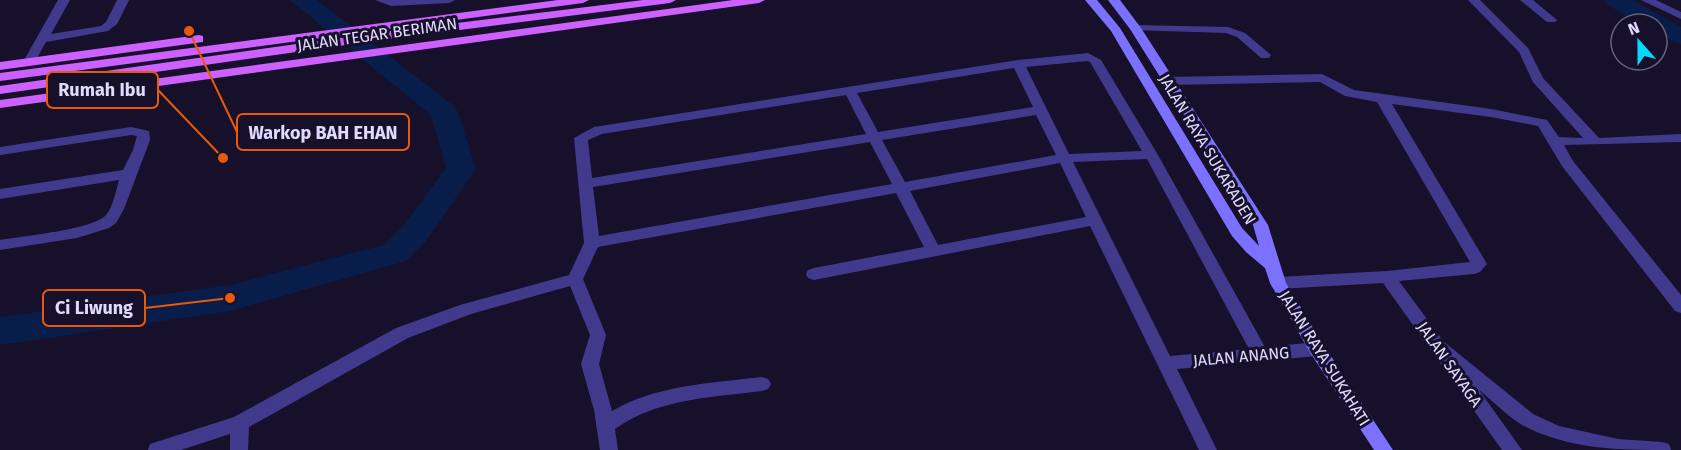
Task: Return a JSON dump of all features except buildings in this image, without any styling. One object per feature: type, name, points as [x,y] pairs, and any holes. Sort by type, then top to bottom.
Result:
[{"type":"main road","name":"JALAN TEGAR BERIMAN","points":[[484,18],[500,0]]},
{"type":"main road","name":"JALAN TEGAR BERIMAN","points":[[0,90],[243,56],[583,0]]},
{"type":"main road","name":"JALAN TEGAR BERIMAN","points":[[0,66],[256,37],[670,0]]},
{"type":"main road","name":"JALAN TEGAR BERIMAN","points":[[0,104],[238,70],[484,18],[759,0]]},
{"type":"main road","name":"JALAN RAYA SUKARADEN","points":[[1091,0],[1116,30],[1237,232],[1251,248],[1271,264]]},
{"type":"main road","name":"JALAN RAYA SUKARADEN","points":[[1114,0],[1135,28],[1260,225],[1268,244],[1271,264]]},
{"type":"main road","name":"JALAN TEGAR BERIMAN","points":[[0,77],[256,37]]},
{"type":"main road","points":[[1218,201],[1244,199]]},
{"type":"main road","name":"JALAN RAYA SUKAHATI","points":[[1271,264],[1278,283],[1317,350],[1384,450]]},
{"type":"street","points":[[29,62],[64,0]]},
{"type":"street","points":[[42,39],[104,29],[111,24],[123,0]]},
{"type":"street","points":[[381,0],[391,3],[449,0]]},
{"type":"street","points":[[1474,0],[1524,51],[1536,79],[1595,142]]},
{"type":"street","points":[[1526,0],[1551,20]]},
{"type":"street","points":[[1647,0],[1680,13]]},
{"type":"street","points":[[1664,0],[1680,13]]},
{"type":"street","points":[[1135,28],[1228,30],[1242,35],[1265,54]]},
{"type":"street","points":[[609,450],[606,426],[590,364],[598,335],[575,279],[592,243],[581,138],[599,130],[1018,64],[1092,58],[1151,155],[1260,353]]},
{"type":"street","points":[[1018,64],[1208,450]]},
{"type":"street","points":[[1169,81],[1322,78],[1350,93],[1528,119],[1547,127],[1567,163],[1681,307]]},
{"type":"street","points":[[850,91],[934,250]]},
{"type":"street","points":[[1278,283],[1387,277],[1474,268],[1479,264],[1382,99]]},
{"type":"street","points":[[587,183],[1041,110]]},
{"type":"street","points":[[0,151],[139,131],[144,134],[144,142],[112,218],[105,225],[0,244]]},
{"type":"street","points":[[1555,141],[1595,142],[1681,138]]},
{"type":"street","points":[[592,243],[1065,158],[1151,155]]},
{"type":"street","points":[[0,194],[129,174]]},
{"type":"street","points":[[814,274],[1095,220]]},
{"type":"street","name":"JALAN SAYAGA","points":[[1387,277],[1513,450]]},
{"type":"street","points":[[157,450],[240,423],[402,333],[478,305],[575,279]]},
{"type":"street","points":[[1440,347],[1527,420],[1556,434],[1618,447],[1662,450]]},
{"type":"street","name":"JALAN ANANG","points":[[1166,363],[1260,353],[1317,350]]},
{"type":"street","points":[[606,426],[628,410],[664,400],[710,390],[762,384]]},
{"type":"street","points":[[239,450],[240,423]]},
{"type":"waterway","points":[[0,331],[230,298],[395,253],[415,233],[461,169],[444,112],[302,0]]},
{"type":"waterway","points":[[1616,0],[1636,12]]},
{"type":"waterway","points":[[1669,31],[1681,37]]},
{"type":"place","name":"Warkop BAH EHAN","points":[[189,31]]},
{"type":"place","name":"Rumah Ibu","points":[[223,158]]},
{"type":"place","name":"Ci Liwung","points":[[230,298]]}]
